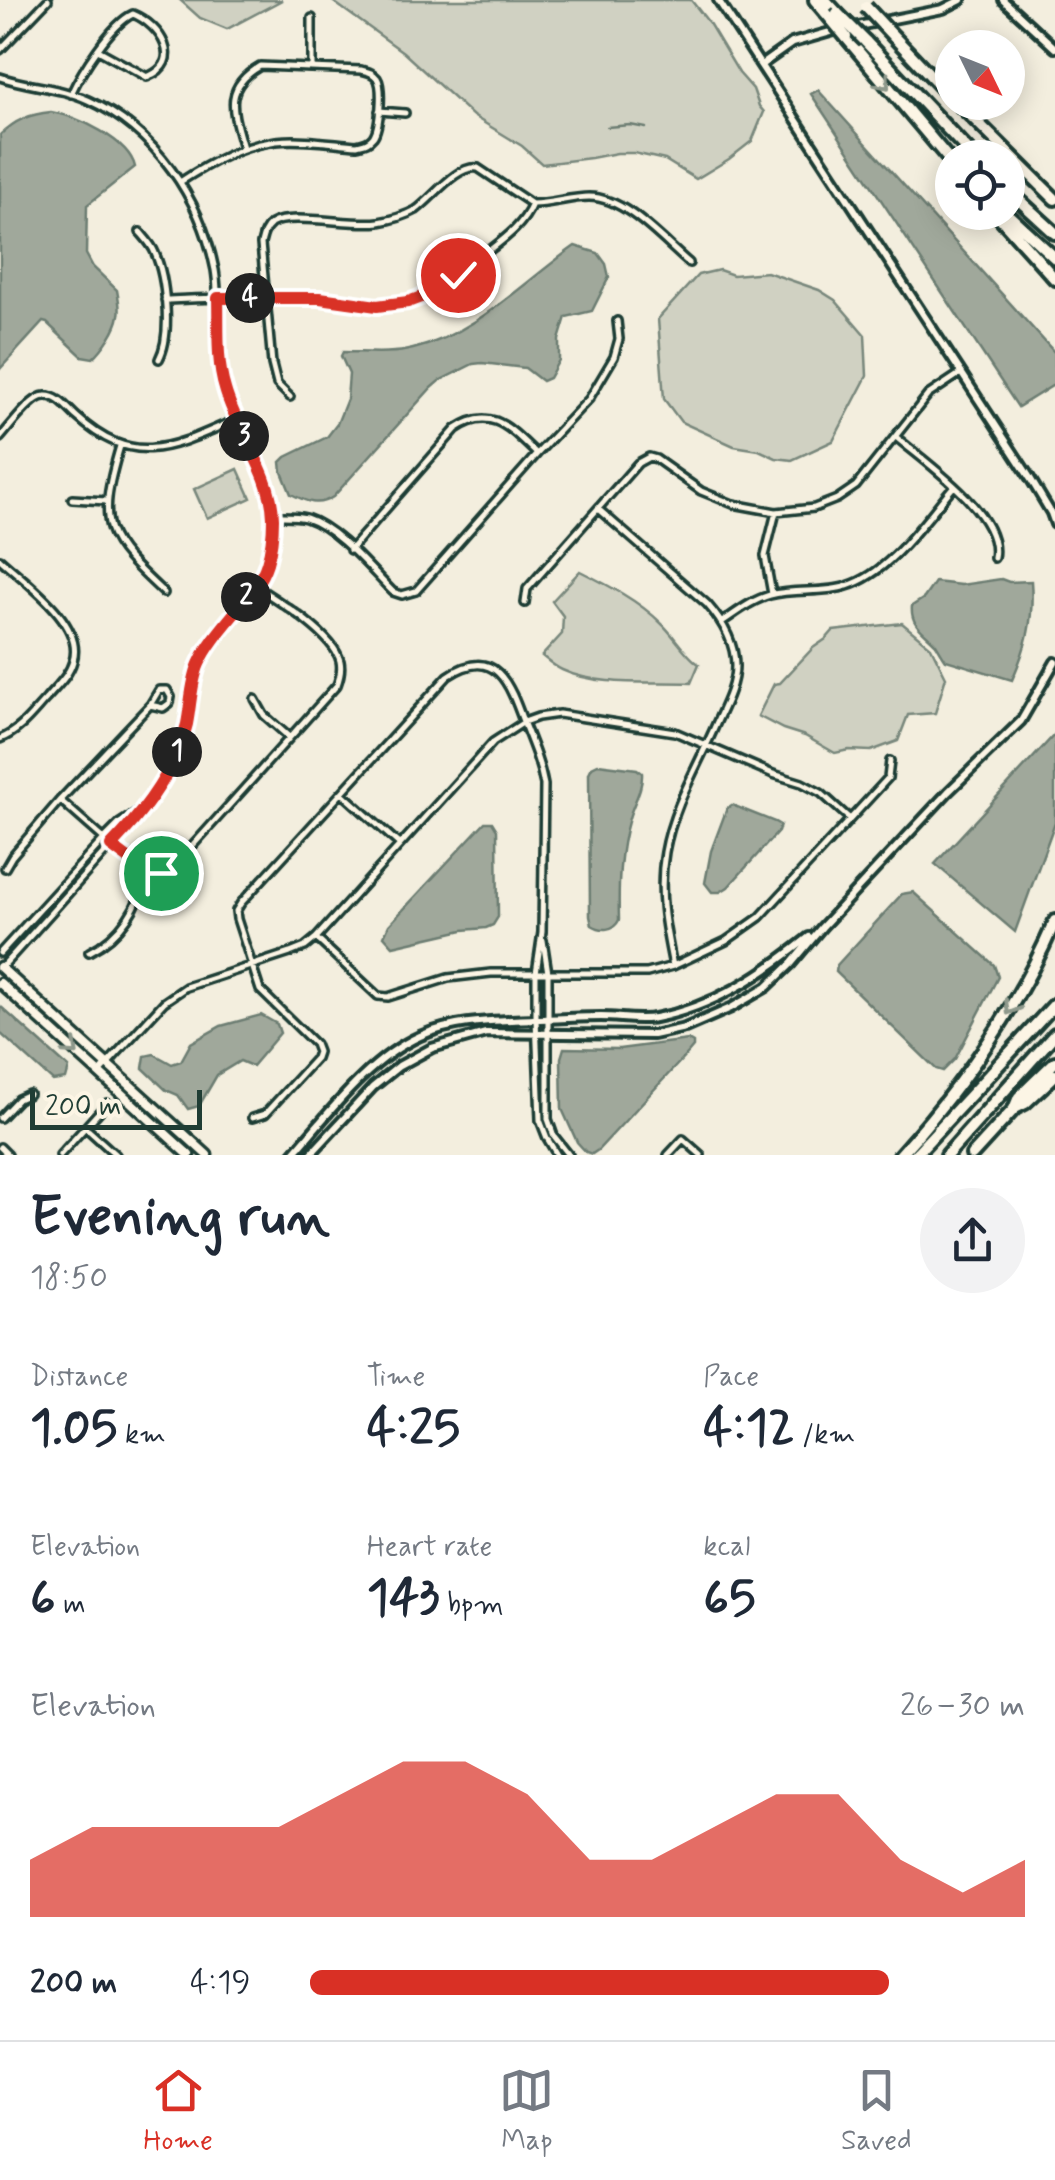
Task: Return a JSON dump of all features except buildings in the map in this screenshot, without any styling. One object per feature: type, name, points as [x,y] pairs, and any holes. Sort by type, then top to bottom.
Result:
[{"type":"highway","points":[[815,0],[865,41],[958,140]]},
{"type":"highway","points":[[824,0],[846,37],[935,143]]},
{"type":"highway","points":[[862,4],[935,79]]},
{"type":"highway","points":[[975,120],[1053,197]]},
{"type":"highway","points":[[1025,206],[1055,233]]},
{"type":"highway","points":[[1012,230],[1055,279]]},
{"type":"highway","points":[[1025,230],[1055,258]]},
{"type":"highway","points":[[900,1155],[942,1108],[986,1049],[1027,981],[1055,921]]},
{"type":"highway","points":[[914,1155],[1055,1004]]},
{"type":"highway","points":[[947,1155],[1055,1034]]},
{"type":"highway","points":[[972,1155],[1055,1062]]},
{"type":"highway","points":[[1014,1108],[1025,1103],[1055,1075]]},
{"type":"main road","points":[[0,968],[207,1155]]},
{"type":"main road","points":[[0,983],[189,1155]]},
{"type":"street","points":[[0,50],[48,0]]},
{"type":"street","points":[[718,0],[1051,512],[1055,524]]},
{"type":"street","points":[[761,65],[792,43],[943,9],[960,0]]},
{"type":"street","points":[[1003,0],[1055,48]]},
{"type":"street","points":[[71,95],[80,76],[98,50],[124,18],[132,14],[142,18],[160,33],[166,45],[160,69],[147,78],[98,50]]},
{"type":"street","points":[[312,18],[312,68]]},
{"type":"street","points":[[180,182],[243,148],[280,140],[357,146],[373,137],[378,128],[378,80],[361,70],[260,66],[246,75],[232,99],[243,148]]},
{"type":"street","points":[[0,78],[88,100],[134,130],[180,182],[208,240],[218,298],[219,360],[224,388],[262,474],[273,516],[267,564],[255,586],[209,644],[197,668],[180,746],[160,786],[126,830],[0,968]]},
{"type":"street","points":[[379,111],[405,113]]},
{"type":"street","points":[[290,397],[278,384],[272,364],[261,244],[264,232],[273,222],[286,218],[382,222],[416,210],[462,170],[472,166],[532,204],[593,197],[610,200],[689,263]]},
{"type":"street","points":[[164,300],[320,298],[377,306],[408,302],[458,275],[522,222],[532,204]]},
{"type":"street","points":[[140,232],[154,247],[161,270],[165,347],[158,360]]},
{"type":"street","points":[[273,516],[306,518],[320,525],[393,592],[402,595],[416,591],[589,399],[614,358],[619,339],[617,321]]},
{"type":"street","points":[[525,603],[527,589],[648,457],[701,491],[733,504],[776,512],[814,508],[838,499],[856,486],[928,395],[961,373]]},
{"type":"street","points":[[0,438],[32,402],[47,395],[97,434],[120,446],[163,447],[236,420]]},
{"type":"street","points":[[350,550],[456,429],[467,422],[496,420],[508,426],[537,454]]},
{"type":"street","points":[[896,437],[972,502],[996,546],[994,558]]},
{"type":"street","points":[[120,446],[107,501],[108,520],[124,556],[164,593]]},
{"type":"street","points":[[722,622],[772,594],[846,587],[868,577],[887,564],[954,486]]},
{"type":"street","points":[[72,499],[107,501]]},
{"type":"street","points":[[598,509],[707,604],[722,622],[735,665],[731,690],[675,812],[665,850],[661,883],[673,966]]},
{"type":"street","points":[[772,594],[766,556],[776,512]]},
{"type":"street","points":[[0,559],[57,612],[76,650],[62,681],[20,727],[0,740]]},
{"type":"street","points":[[60,800],[146,872],[161,873],[174,866],[337,685],[341,664],[337,653],[304,618],[255,586]]},
{"type":"street","points":[[310,1155],[373,1087],[399,1066],[432,1048],[486,1033],[652,1035],[685,1028],[766,987],[948,792],[1021,720],[1055,662]]},
{"type":"street","points":[[252,1118],[265,1114],[318,1052],[316,1044],[260,990],[236,911],[448,676],[462,667],[476,665],[492,668],[504,676],[514,693],[544,785],[536,1033],[544,1119],[557,1155]]},
{"type":"street","points":[[256,698],[264,715],[290,738]]},
{"type":"street","points":[[5,868],[60,800],[150,705]]},
{"type":"street","points":[[99,1073],[164,1002],[186,988],[290,953],[316,938],[493,742],[538,717],[558,714],[676,732],[773,774],[802,782],[850,819]]},
{"type":"street","points":[[316,938],[378,996],[388,997],[448,978],[490,973],[647,973],[673,966],[726,942],[760,917],[888,778],[890,762]]},
{"type":"street","points":[[342,792],[400,845]]},
{"type":"street","points":[[0,953],[104,839],[140,810]]},
{"type":"street","points":[[89,952],[105,944],[136,908],[146,872]]},
{"type":"street","points":[[292,1155],[374,1067],[416,1038],[447,1026],[484,1020],[652,1019],[692,1008],[733,990],[781,960],[822,927]]},
{"type":"street","points":[[542,932],[548,973],[544,1119],[569,1155]]},
{"type":"street","points":[[535,996],[547,997]]},
{"type":"street","points":[[0,1118],[18,1099],[29,1094]]},
{"type":"street","points":[[60,1155],[107,1103]]},
{"type":"street","points":[[85,1127],[116,1155]]},
{"type":"street","points":[[668,1155],[683,1138],[701,1155]]},
{"type":"street","points":[[0,1147],[8,1155]]},
{"type":"shaded area","points":[[180,0],[282,0],[227,29],[200,18]]},
{"type":"shaded area","points":[[331,0],[691,0],[753,89],[764,112],[752,141],[696,179],[665,160],[634,153],[542,164],[522,146],[473,116],[403,52]]},
{"type":"shaded area","points":[[818,90],[935,220],[935,230],[944,230],[1055,353],[1055,384],[1018,407],[811,94]]},
{"type":"shaded area","points":[[51,112],[74,118],[113,139],[131,157],[135,167],[87,205],[86,254],[93,267],[117,290],[119,315],[109,338],[93,358],[82,356],[43,322],[0,369],[0,135],[23,119]]},
{"type":"shaded area","points":[[575,246],[598,253],[609,277],[592,311],[566,317],[559,340],[559,360],[549,378],[542,381],[525,368],[473,364],[431,388],[333,497],[312,502],[291,494],[281,462],[327,437],[337,424],[347,399],[349,374],[343,352],[413,349],[458,331]]},
{"type":"shaded area","points":[[719,270],[733,275],[767,272],[819,290],[835,300],[865,335],[867,376],[833,441],[792,460],[776,458],[759,450],[734,446],[681,422],[664,399],[658,319],[698,275]]},
{"type":"shaded area","points":[[238,469],[251,498],[207,518],[194,489]]},
{"type":"shaded area","points":[[580,571],[633,601],[661,623],[699,664],[691,683],[592,679],[562,670],[542,656],[562,634],[563,616],[552,601]]},
{"type":"shaded area","points":[[1001,579],[1031,581],[1028,632],[1012,680],[946,660],[912,613],[912,606],[924,598],[935,582],[961,585]]},
{"type":"shaded area","points":[[902,623],[931,647],[946,677],[935,713],[908,715],[898,741],[871,751],[835,753],[758,716],[774,684],[780,683],[833,631]]},
{"type":"shaded area","points":[[1055,734],[1055,822],[1015,932],[935,864]]},
{"type":"shaded area","points":[[598,764],[642,773],[623,843],[619,920],[607,929],[592,925],[590,916],[589,773]]},
{"type":"shaded area","points":[[732,805],[780,825],[728,887],[712,892],[705,883],[711,851],[727,808]]},
{"type":"shaded area","points":[[485,822],[492,822],[497,830],[498,917],[493,925],[393,946],[384,936],[389,925]]},
{"type":"shaded area","points":[[913,892],[994,965],[998,977],[955,1059],[943,1071],[936,1069],[836,972],[837,965],[902,894]]},
{"type":"shaded area","points":[[0,1006],[69,1068],[66,1079],[53,1081],[0,1033]]},
{"type":"shaded area","points":[[261,1015],[277,1024],[280,1033],[252,1066],[240,1061],[217,1075],[199,1106],[188,1109],[178,1095],[166,1090],[143,1068],[145,1056],[154,1054],[172,1064],[181,1061],[191,1043],[221,1026]]},
{"type":"shaded area","points":[[688,1040],[693,1047],[688,1053],[598,1150],[586,1152],[562,1109],[564,1048],[619,1049]]},
{"type":"waterway","points":[[607,127],[646,128]]},
{"type":"route","points":[[161,873],[146,872],[111,846],[170,768],[187,723],[197,668],[209,644],[255,586],[267,564],[270,548],[273,516],[266,486],[224,388],[219,360],[218,298],[320,298],[377,306],[408,302],[429,294],[458,275]]}]
